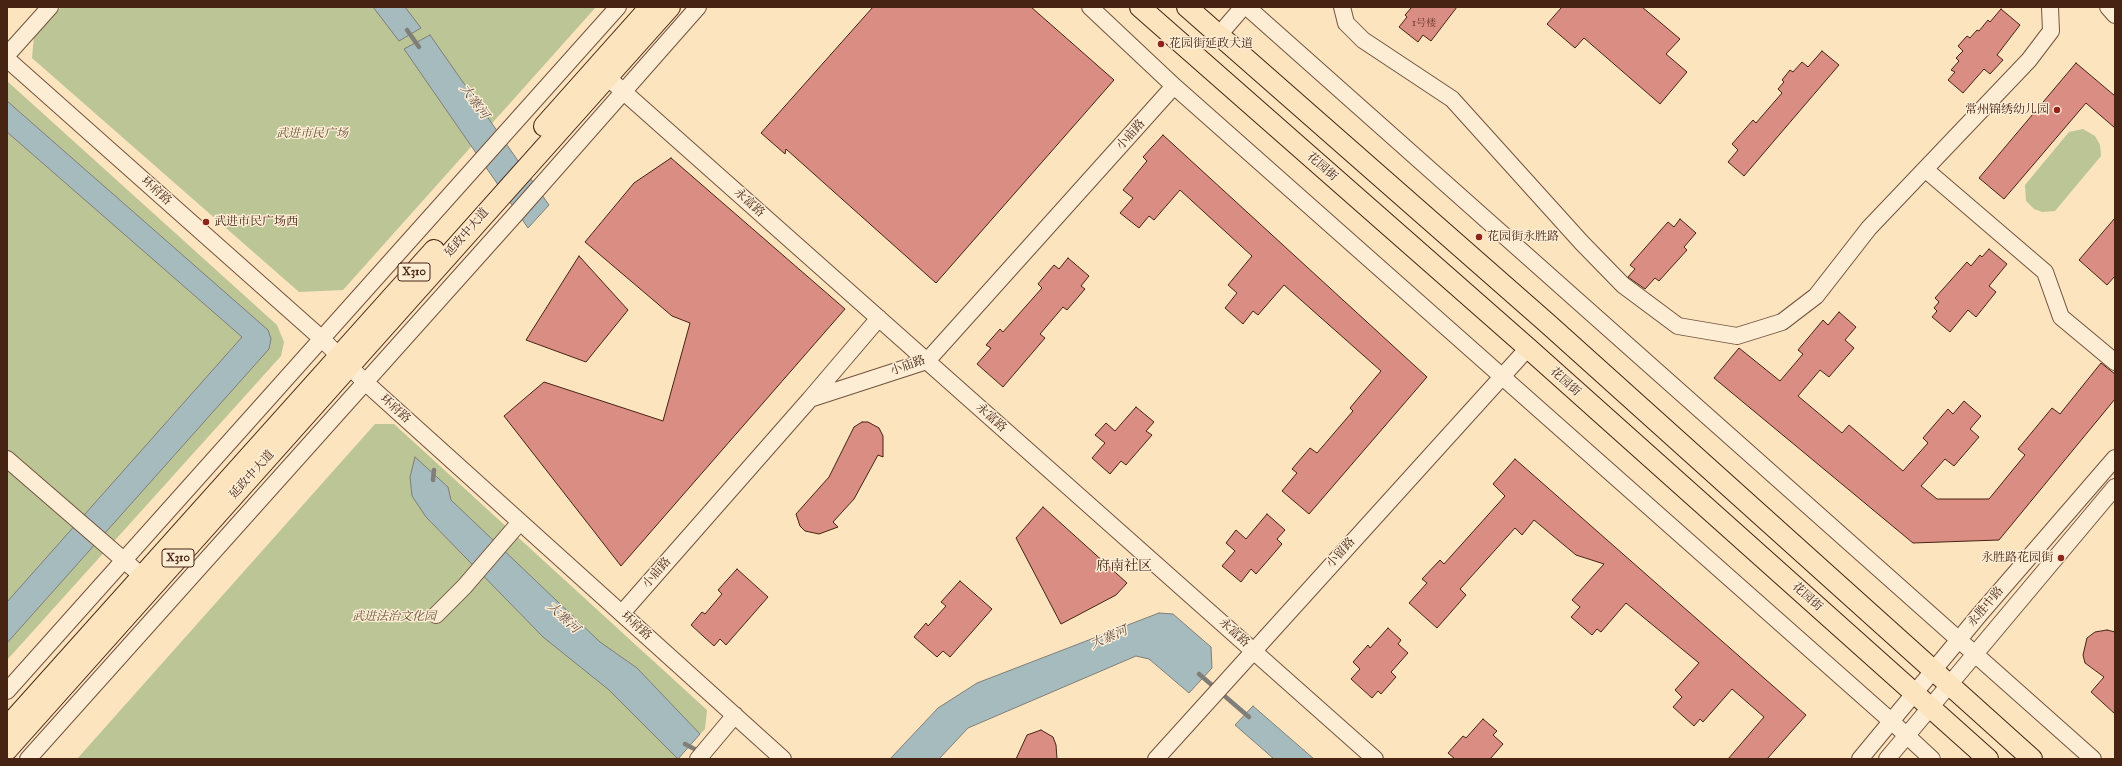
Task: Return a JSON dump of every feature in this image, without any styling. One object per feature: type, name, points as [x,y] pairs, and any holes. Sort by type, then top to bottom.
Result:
[{"type":"main road","name":"X310","points":[[524,158],[650,7]]},
{"type":"main road","name":"X310","points":[[524,158],[607,77],[670,7]]},
{"type":"main road","name":"花园街","points":[[1140,7],[1528,348],[1988,759]]},
{"type":"main road","points":[[1187,7],[1218,36],[1547,323],[1932,671],[2032,759]]},
{"type":"main road","name":"延政中大道","points":[[7,750],[344,361],[524,158]]},
{"type":"main road","name":"延政中大道","points":[[7,727],[142,576],[344,361]]},
{"type":"street","points":[[7,55],[50,7]]},
{"type":"street","points":[[7,691],[618,7]]},
{"type":"street","points":[[28,759],[514,216],[698,7]]},
{"type":"street","points":[[1090,7],[1174,86],[1932,759]]},
{"type":"street","points":[[1218,36],[1243,7]]},
{"type":"street","points":[[1247,7],[2093,759]]},
{"type":"street","points":[[1342,7],[1346,23],[1363,40],[1452,99],[1582,243],[1618,280],[1678,326],[1736,336],[1782,322],[1816,296],[1869,228],[1926,170],[2029,60],[2051,31],[2050,7]]},
{"type":"street","points":[[2108,7],[2115,15]]},
{"type":"street","name":"环府路","points":[[7,59],[321,338],[365,382],[783,759]]},
{"type":"street","name":"永富路","points":[[607,77],[1375,759]]},
{"type":"street","name":"小庙路","points":[[622,613],[810,399],[927,361],[1174,86]]},
{"type":"street","points":[[1926,170],[2045,272],[2061,317],[2115,362]]},
{"type":"street","points":[[810,399],[879,318]]},
{"type":"street","name":"小留路","points":[[1156,759],[1253,650],[1528,348]]},
{"type":"street","name":"永胜中路","points":[[1860,759],[1915,694],[1958,639],[2115,458]]},
{"type":"street","points":[[7,459],[142,576]]},
{"type":"street","name":"永胜中路","points":[[1887,759],[1974,653],[2115,487]]},
{"type":"street","points":[[436,615],[464,587],[520,522]]},
{"type":"street","points":[[698,759],[735,716]]},
{"type":"green space","name":"武进市民广场","points":[[61,7],[596,7],[343,290],[299,292],[32,58],[34,36]]},
{"type":"green space","points":[[7,81],[277,325],[284,342],[281,356],[7,660]]},
{"type":"green space","points":[[2083,129],[2095,136],[2100,145],[2101,156],[2055,211],[2042,212],[2034,209],[2026,201],[2025,185],[2069,132]]},
{"type":"green space","name":"武进法治文化园","points":[[375,424],[394,424],[707,710],[705,729],[676,759],[77,759]]},
{"type":"water","points":[[373,7],[405,7],[421,28],[399,41]]},
{"type":"water","points":[[430,35],[549,205],[528,228],[404,49]]},
{"type":"water","points":[[7,101],[268,330],[271,339],[269,349],[7,643],[7,602],[242,337],[7,132]]},
{"type":"water","points":[[415,457],[448,487],[451,500],[600,642],[637,668],[700,734],[678,759],[609,690],[543,637],[426,517],[412,496],[410,477]]},
{"type":"water","points":[[1159,613],[1173,614],[1211,647],[1212,668],[1189,693],[1149,659],[1136,656],[968,728],[939,759],[890,759],[938,708],[977,683]]},
{"type":"water","points":[[1253,706],[1314,759],[1274,759],[1235,725]]},
{"type":"building","points":[[873,7],[1031,7],[1114,80],[936,283],[786,149],[785,154],[761,133]]},
{"type":"building","points":[[1412,7],[1457,7],[1431,41],[1423,35],[1418,42],[1399,27],[1407,17],[1405,15]]},
{"type":"building","points":[[1562,7],[1642,7],[1680,39],[1666,54],[1687,72],[1660,104],[1584,38],[1575,48],[1547,24]]},
{"type":"building","points":[[2001,9],[2020,25],[1997,55],[2003,60],[1990,74],[1984,69],[1963,93],[1948,80],[1955,72],[1951,70],[1959,61],[1956,58],[1963,51],[1958,46],[1967,36],[1970,38],[1977,30],[1979,31],[1988,20],[1990,22]]},
{"type":"building","points":[[1822,51],[1839,65],[1744,176],[1728,162],[1738,150],[1732,144],[1753,120],[1756,123],[1782,93],[1778,89],[1784,82],[1782,80],[1790,70],[1793,72],[1802,62],[1808,67]]},
{"type":"building","points":[[2076,63],[2115,96],[2115,128],[2086,103],[2004,199],[1979,178]]},
{"type":"building","points":[[1163,135],[1427,377],[1309,514],[1282,491],[1297,473],[1292,469],[1310,448],[1317,453],[1353,411],[1350,408],[1381,371],[1284,285],[1258,315],[1253,311],[1243,324],[1225,308],[1237,293],[1228,285],[1252,256],[1180,190],[1154,220],[1149,216],[1139,228],[1120,213],[1133,198],[1123,190],[1147,161],[1143,157]]},
{"type":"building","points":[[671,158],[845,309],[621,566],[504,416],[544,382],[663,421],[690,323],[672,316],[585,242],[634,183]]},
{"type":"building","points":[[2115,218],[2115,276],[2107,285],[2079,260]]},
{"type":"building","points":[[1680,219],[1696,233],[1684,247],[1687,250],[1659,281],[1655,278],[1645,289],[1628,277],[1635,269],[1630,265],[1668,222],[1674,227]]},
{"type":"building","points":[[1989,249],[2007,264],[1989,286],[1996,292],[1976,317],[1968,310],[1950,332],[1932,317],[1937,311],[1934,308],[1939,302],[1935,298],[1967,262],[1971,266],[1980,255],[1982,257]]},
{"type":"building","points":[[579,256],[628,310],[586,362],[526,340]]},
{"type":"building","points":[[1068,258],[1089,276],[1081,286],[1085,289],[1067,310],[1063,307],[1040,334],[1045,338],[1003,387],[977,364],[991,348],[986,345],[1000,329],[1003,332],[1042,288],[1038,284],[1054,265],[1059,269]]},
{"type":"building","points":[[1839,312],[1856,327],[1845,340],[1854,348],[1829,377],[1820,370],[1798,396],[1842,433],[1849,425],[1903,471],[1928,443],[1923,438],[1948,409],[1953,414],[1964,401],[1981,416],[1970,429],[1979,437],[1954,466],[1945,459],[1921,486],[1937,499],[1989,499],[2025,455],[2018,449],[2052,408],[2060,414],[2101,363],[2115,374],[2115,399],[1999,540],[1913,543],[1714,378],[1739,348],[1780,381],[1803,354],[1798,350],[1823,320],[1828,325]]},
{"type":"building","points":[[1136,407],[1154,422],[1146,431],[1152,435],[1126,465],[1121,461],[1110,474],[1092,458],[1105,443],[1095,435],[1106,423],[1115,431]]},
{"type":"building","points":[[862,422],[868,422],[879,428],[883,436],[883,457],[878,455],[854,499],[833,522],[838,527],[819,534],[805,531],[800,526],[796,514],[829,477],[854,427]]},
{"type":"building","points":[[1515,459],[1806,715],[1767,759],[1728,759],[1764,717],[1732,689],[1703,722],[1700,719],[1694,726],[1673,707],[1682,697],[1675,690],[1699,663],[1626,603],[1601,632],[1597,629],[1592,635],[1571,617],[1580,607],[1572,600],[1604,564],[1576,555],[1534,520],[1522,535],[1515,528],[1460,589],[1466,595],[1437,628],[1409,603],[1427,583],[1422,579],[1440,560],[1444,564],[1505,496],[1493,484]]},
{"type":"building","points":[[1043,507],[1127,583],[1116,595],[1061,624],[1016,538]]},
{"type":"building","points":[[1267,514],[1285,530],[1277,539],[1282,544],[1256,574],[1251,569],[1241,582],[1222,566],[1235,551],[1226,543],[1236,530],[1246,539]]},
{"type":"building","points":[[737,569],[768,597],[726,645],[720,639],[714,646],[691,625],[702,612],[705,614],[722,594],[718,590]]},
{"type":"building","points":[[960,581],[992,609],[950,657],[943,651],[937,657],[914,637],[926,623],[928,626],[946,606],[941,602]]},
{"type":"building","points":[[1388,628],[1401,640],[1398,644],[1408,653],[1391,672],[1396,677],[1381,694],[1378,691],[1372,698],[1351,679],[1360,669],[1353,662],[1368,645],[1370,648]]},
{"type":"building","points":[[2107,630],[2115,632],[2115,714],[2091,692],[2104,677],[2085,663],[2083,655],[2087,638],[2095,632]]},
{"type":"building","points":[[1483,719],[1497,731],[1493,735],[1503,744],[1490,759],[1455,759],[1448,753],[1463,736],[1466,738]]},
{"type":"building","points":[[1041,730],[1053,737],[1056,745],[1057,759],[1016,759],[1027,735]]},
{"type":"waterway","name":"大寨河","points":[[407,30],[419,47]]},
{"type":"waterway","name":"大寨河","points":[[433,480],[434,470]]},
{"type":"waterway","name":"大寨河","points":[[1199,674],[1249,717]]},
{"type":"waterway","name":"大寨河","points":[[685,744],[700,752]]},
{"type":"place","name":"花园街延政大道","points":[[1161,44]]},
{"type":"place","name":"常州锦绣幼儿园","points":[[2057,110]]},
{"type":"place","name":"武进市民广场西","points":[[206,222]]},
{"type":"place","name":"花园街永胜路","points":[[1479,237]]},
{"type":"place","name":"永胜路花园街","points":[[2061,558]]},
{"type":"district","name":"府南社区","points":[[1124,567]]}]
